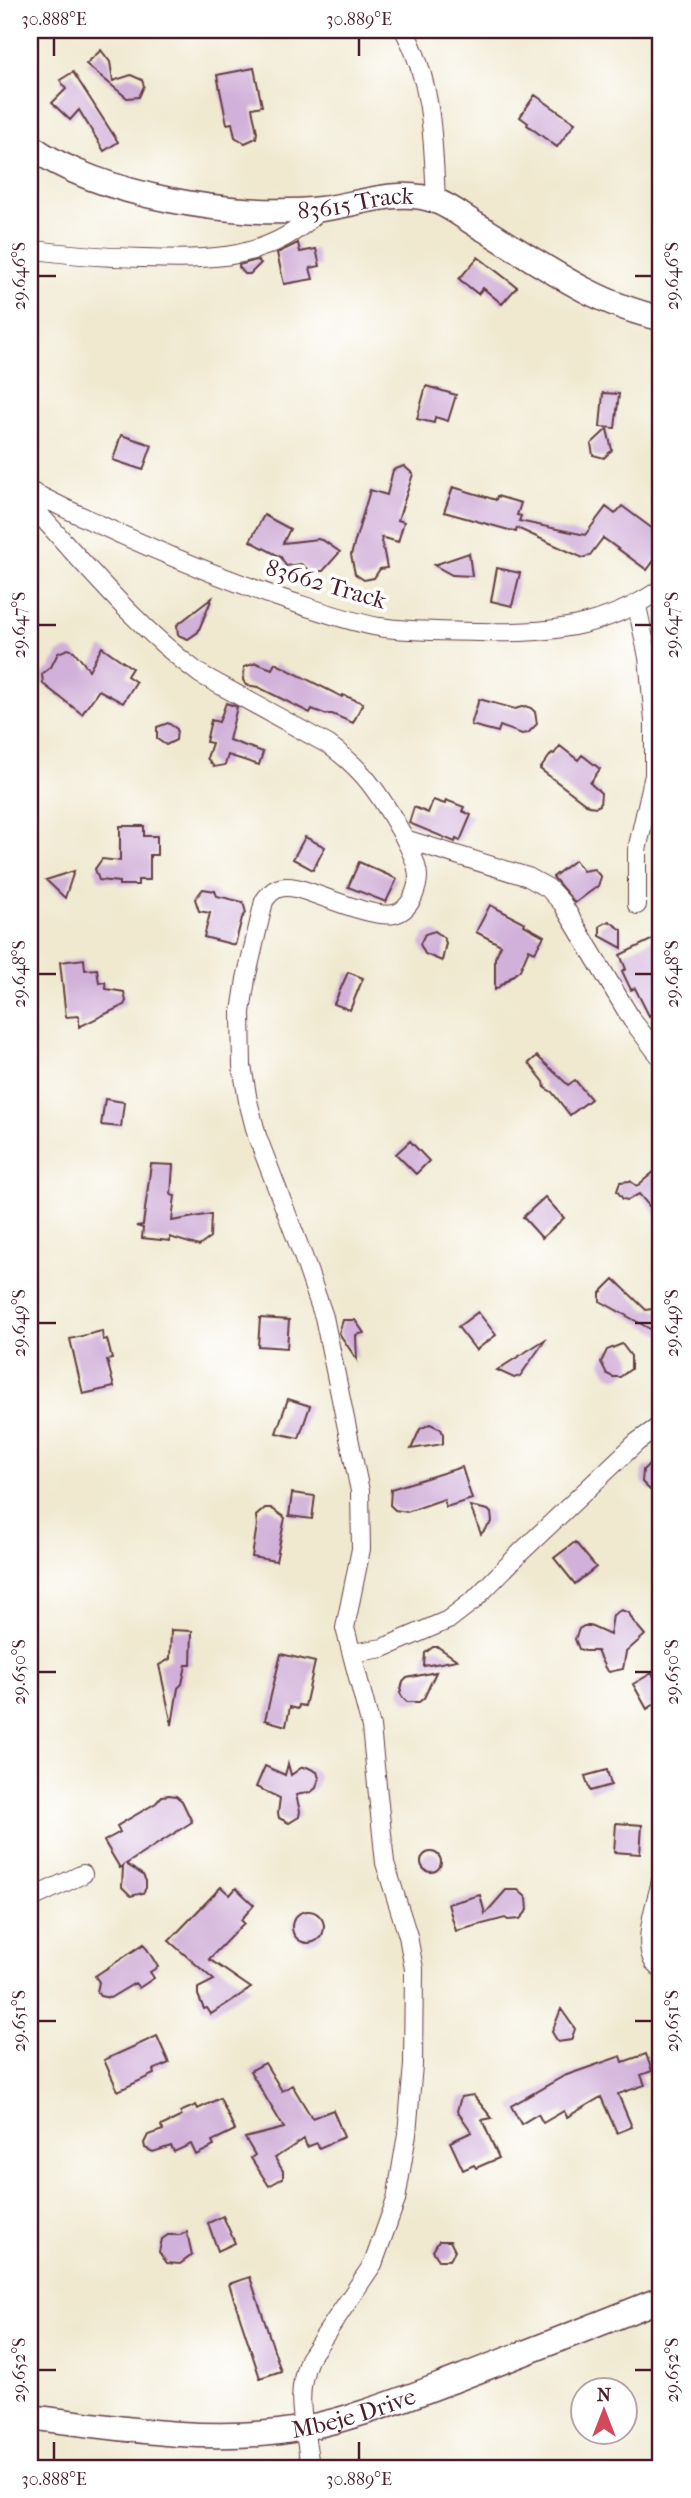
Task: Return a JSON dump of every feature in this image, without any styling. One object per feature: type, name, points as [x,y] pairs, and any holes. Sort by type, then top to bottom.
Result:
[{"type":"street","points":[[404,30],[421,68],[430,104],[436,201]]},
{"type":"street","name":"83615 Track","points":[[30,146],[88,178],[195,204],[256,211],[321,209],[391,197],[436,201],[610,302],[661,318]]},
{"type":"street","points":[[30,249],[95,257],[215,258],[263,247],[304,227],[321,209]]},
{"type":"street","name":"83662 Track","points":[[30,491],[76,514],[233,582],[318,610],[379,626],[507,633],[560,629],[594,623],[637,606],[661,589]]},
{"type":"street","points":[[30,504],[141,622],[181,660],[200,674],[329,744],[346,757],[363,775],[405,839],[417,867],[417,887],[411,901],[404,910],[394,915],[374,914],[296,888],[285,886],[270,892],[264,901],[241,1012],[240,1039],[248,1101],[257,1136],[324,1317],[360,1491],[361,1549],[345,1628],[372,1727],[385,1863],[408,1936],[414,1969],[413,2064],[407,2134],[397,2200],[373,2264],[309,2359],[302,2376],[300,2410],[310,2468]]},
{"type":"street","points":[[637,606],[658,722],[654,775],[637,850],[637,905]]},
{"type":"street","points":[[405,839],[528,877],[548,888],[562,903],[632,1020],[661,1058]]},
{"type":"street","points":[[352,1653],[383,1648],[448,1620],[474,1600],[637,1441],[661,1425]]},
{"type":"street","points":[[30,1899],[83,1874]]},
{"type":"street","points":[[661,1881],[649,1940],[650,1955],[655,1966],[661,1969]]},
{"type":"street","name":"Mbeje Drive","points":[[30,2417],[144,2432],[190,2435],[277,2432],[304,2428],[370,2412],[661,2300]]},
{"type":"building","points":[[101,50],[110,62],[113,81],[131,75],[142,80],[144,86],[139,97],[127,98],[86,64]]},
{"type":"building","points":[[254,68],[262,106],[252,108],[256,138],[245,143],[235,137],[232,123],[227,124],[217,75]]},
{"type":"building","points":[[73,72],[118,142],[104,151],[79,110],[70,120],[52,103],[66,89],[60,80]]},
{"type":"building","points":[[535,95],[575,123],[557,147],[520,117]]},
{"type":"building","points":[[298,243],[300,252],[316,249],[320,266],[310,268],[313,279],[284,284],[277,253]]},
{"type":"building","points":[[478,257],[517,287],[502,304],[483,288],[478,294],[459,279]]},
{"type":"building","points":[[257,260],[261,263],[250,274],[245,274],[239,267],[239,265]]},
{"type":"building","points":[[426,386],[456,395],[448,421],[435,417],[434,423],[417,419]]},
{"type":"building","points":[[603,393],[619,394],[615,428],[600,427]]},
{"type":"building","points":[[607,429],[612,450],[604,458],[593,455],[591,444]]},
{"type":"building","points":[[121,435],[152,445],[143,470],[113,460]]},
{"type":"building","points":[[404,466],[413,474],[398,520],[404,522],[398,542],[381,537],[387,568],[380,569],[374,578],[364,580],[355,574],[351,555],[370,490],[387,495],[393,470]]},
{"type":"building","points":[[453,487],[496,500],[497,496],[521,503],[517,515],[521,516],[519,521],[585,535],[606,507],[615,514],[622,506],[661,535],[661,551],[647,570],[603,538],[590,555],[583,558],[517,528],[516,532],[444,512]]},
{"type":"building","points":[[264,515],[290,529],[283,543],[318,539],[340,552],[323,571],[310,571],[301,564],[286,566],[281,557],[250,541]]},
{"type":"building","points":[[469,553],[472,576],[452,575],[434,565]]},
{"type":"building","points":[[497,568],[520,573],[512,606],[491,601]]},
{"type":"building","points":[[212,598],[198,632],[188,639],[178,635],[177,625]]},
{"type":"building","points":[[102,647],[132,668],[127,676],[136,682],[123,703],[99,690],[82,714],[43,684],[42,674],[51,667],[58,653],[68,649],[74,651],[89,670]]},
{"type":"building","points":[[256,663],[272,669],[275,663],[342,697],[343,695],[363,703],[353,723],[312,709],[310,713],[258,687],[246,685],[243,680],[244,667]]},
{"type":"building","points":[[479,699],[515,709],[525,706],[531,708],[535,712],[537,724],[528,733],[522,734],[500,726],[498,732],[471,725]]},
{"type":"building","points":[[226,703],[237,707],[229,740],[263,752],[259,765],[228,755],[225,765],[214,767],[207,758],[212,743],[206,742],[211,720],[219,722]]},
{"type":"building","points":[[168,723],[177,729],[176,740],[166,745],[157,739],[157,727]]},
{"type":"building","points":[[560,746],[578,760],[582,755],[600,769],[590,783],[601,793],[600,805],[589,806],[540,769]]},
{"type":"building","points":[[433,800],[445,804],[446,800],[464,807],[462,811],[471,815],[460,841],[456,839],[455,842],[409,823],[414,807],[428,813]]},
{"type":"building","points":[[120,826],[144,826],[144,836],[157,836],[157,855],[150,855],[150,880],[138,880],[138,885],[119,885],[119,882],[99,880],[95,869],[102,859],[120,861]]},
{"type":"building","points":[[305,837],[325,847],[313,870],[293,859]]},
{"type":"building","points":[[575,860],[583,871],[594,869],[601,877],[598,886],[575,903],[553,877]]},
{"type":"building","points":[[359,862],[397,879],[386,902],[348,887]]},
{"type":"building","points":[[74,871],[65,898],[46,880]]},
{"type":"building","points":[[203,889],[215,891],[217,896],[243,902],[246,913],[242,918],[235,945],[204,937],[210,913],[199,911],[195,899]]},
{"type":"building","points":[[490,905],[544,936],[535,952],[529,949],[520,970],[495,990],[495,958],[501,945],[476,932]]},
{"type":"building","points":[[609,921],[622,930],[622,948],[600,936],[600,926]]},
{"type":"building","points":[[435,931],[446,943],[442,961],[425,954],[420,944],[425,934]]},
{"type":"building","points":[[653,939],[661,956],[661,1010],[649,1016],[635,988],[631,990],[622,971],[626,969],[620,955]]},
{"type":"building","points":[[84,959],[85,970],[97,969],[99,983],[105,982],[106,989],[124,992],[126,1001],[124,1005],[79,1027],[79,1016],[66,1017],[60,962]]},
{"type":"building","points":[[348,972],[363,978],[350,1010],[334,1004]]},
{"type":"building","points":[[537,1056],[568,1085],[575,1080],[591,1099],[570,1115],[552,1092],[545,1088],[544,1082],[529,1063]]},
{"type":"building","points":[[105,1099],[124,1102],[121,1127],[101,1125]]},
{"type":"building","points":[[410,1141],[429,1161],[416,1174],[396,1154]]},
{"type":"building","points":[[151,1164],[173,1165],[171,1195],[175,1196],[172,1221],[211,1214],[210,1238],[199,1246],[170,1237],[170,1241],[142,1238],[143,1228],[136,1226],[143,1225]]},
{"type":"building","points":[[661,1166],[661,1220],[639,1194],[628,1200],[623,1199],[617,1191],[620,1182],[630,1181],[637,1186]]},
{"type":"building","points":[[545,1197],[564,1218],[542,1238],[523,1217]]},
{"type":"building","points":[[614,1279],[646,1310],[659,1312],[661,1335],[600,1301],[600,1293]]},
{"type":"building","points":[[478,1312],[496,1335],[476,1350],[458,1327]]},
{"type":"building","points":[[260,1318],[289,1320],[287,1348],[258,1346]]},
{"type":"building","points":[[343,1320],[355,1320],[364,1333],[356,1335],[357,1360],[339,1333]]},
{"type":"building","points":[[102,1331],[112,1359],[107,1360],[114,1387],[83,1394],[70,1339]]},
{"type":"building","points":[[546,1339],[520,1376],[514,1378],[497,1370]]},
{"type":"building","points":[[622,1344],[631,1356],[631,1369],[620,1377],[613,1377],[607,1374],[601,1362],[607,1350]]},
{"type":"building","points":[[288,1399],[310,1406],[299,1438],[276,1433]]},
{"type":"building","points":[[430,1424],[441,1429],[443,1444],[411,1449],[420,1429]]},
{"type":"building","points":[[661,1461],[661,1492],[650,1490],[642,1482],[643,1470]]},
{"type":"building","points":[[462,1467],[472,1499],[446,1507],[444,1499],[407,1512],[395,1510],[390,1505],[391,1489]]},
{"type":"building","points":[[292,1493],[315,1496],[312,1519],[289,1516]]},
{"type":"building","points":[[470,1506],[491,1513],[492,1522],[481,1534]]},
{"type":"building","points":[[265,1508],[271,1508],[285,1518],[276,1561],[252,1557],[256,1516]]},
{"type":"building","points":[[575,1542],[596,1567],[575,1584],[554,1558]]},
{"type":"building","points":[[621,1610],[629,1613],[645,1635],[626,1652],[623,1669],[609,1672],[597,1651],[579,1649],[575,1639],[579,1629],[584,1626],[610,1635],[613,1615]]},
{"type":"building","points":[[171,1630],[192,1631],[191,1665],[186,1665],[182,1684],[178,1688],[172,1725],[159,1665],[170,1659]]},
{"type":"building","points":[[438,1647],[457,1660],[424,1666],[425,1653]]},
{"type":"building","points":[[281,1654],[315,1662],[305,1706],[299,1705],[298,1709],[290,1707],[286,1726],[265,1720]]},
{"type":"building","points":[[436,1672],[424,1698],[419,1702],[407,1702],[403,1698],[400,1693],[407,1678]]},
{"type":"building","points":[[652,1673],[661,1689],[661,1700],[647,1709],[633,1684]]},
{"type":"building","points":[[288,1764],[291,1775],[307,1767],[317,1772],[319,1778],[316,1788],[311,1792],[296,1795],[299,1817],[289,1823],[279,1818],[280,1798],[256,1787],[265,1766],[285,1775]]},
{"type":"building","points":[[607,1770],[611,1785],[590,1791],[585,1776]]},
{"type":"building","points":[[169,1795],[182,1801],[192,1822],[126,1864],[143,1875],[146,1881],[143,1893],[131,1896],[122,1887],[123,1866],[120,1868],[104,1841],[120,1832],[117,1826],[156,1803],[162,1796]]},
{"type":"building","points":[[616,1823],[642,1825],[640,1854],[614,1852]]},
{"type":"building","points":[[431,1852],[438,1855],[441,1862],[438,1869],[431,1872],[424,1869],[421,1862],[424,1855]]},
{"type":"building","points":[[221,1887],[230,1895],[236,1888],[254,1905],[241,1920],[244,1923],[209,1959],[251,1988],[211,2014],[207,2008],[204,2009],[198,1988],[214,1980],[169,1941]]},
{"type":"building","points":[[506,1890],[518,1890],[527,1898],[528,1910],[520,1919],[505,1918],[456,1931],[448,1904],[480,1895],[485,1914]]},
{"type":"building","points":[[308,1911],[319,1916],[324,1927],[319,1938],[308,1943],[297,1938],[292,1927],[297,1916]]},
{"type":"building","points":[[144,1944],[158,1967],[150,1972],[154,1978],[139,1988],[135,1983],[110,1998],[100,1996],[97,1992],[99,1982],[95,1976]]},
{"type":"building","points":[[561,2009],[575,2029],[571,2040],[558,2042],[552,2032]]},
{"type":"building","points":[[157,2036],[169,2063],[153,2070],[154,2074],[118,2091],[104,2060]]},
{"type":"building","points":[[646,2054],[652,2071],[641,2075],[645,2085],[618,2094],[632,2127],[617,2133],[601,2097],[567,2117],[564,2111],[543,2123],[538,2114],[521,2124],[511,2106],[564,2076],[621,2056],[623,2062]]},
{"type":"building","points":[[265,2063],[282,2091],[292,2085],[312,2118],[333,2110],[344,2137],[319,2148],[317,2143],[307,2147],[304,2139],[275,2158],[283,2171],[283,2178],[269,2186],[251,2158],[255,2155],[245,2138],[284,2128],[250,2071]]},
{"type":"building","points":[[473,2095],[492,2118],[482,2120],[499,2158],[476,2168],[474,2165],[463,2170],[450,2142],[472,2132],[457,2111],[461,2097]]},
{"type":"building","points":[[220,2098],[235,2130],[212,2141],[214,2146],[196,2155],[191,2144],[174,2152],[171,2146],[153,2152],[145,2148],[148,2135],[163,2130],[161,2126],[182,2116],[180,2112],[196,2105],[198,2109]]},
{"type":"building","points":[[223,2216],[235,2243],[218,2251],[208,2223]]},
{"type":"building","points":[[187,2232],[192,2255],[180,2264],[167,2263],[159,2252],[162,2239],[168,2235]]},
{"type":"building","points":[[439,2241],[450,2241],[455,2251],[450,2260],[439,2260],[433,2251]]},
{"type":"building","points":[[250,2277],[281,2371],[260,2378],[229,2284]]}]
